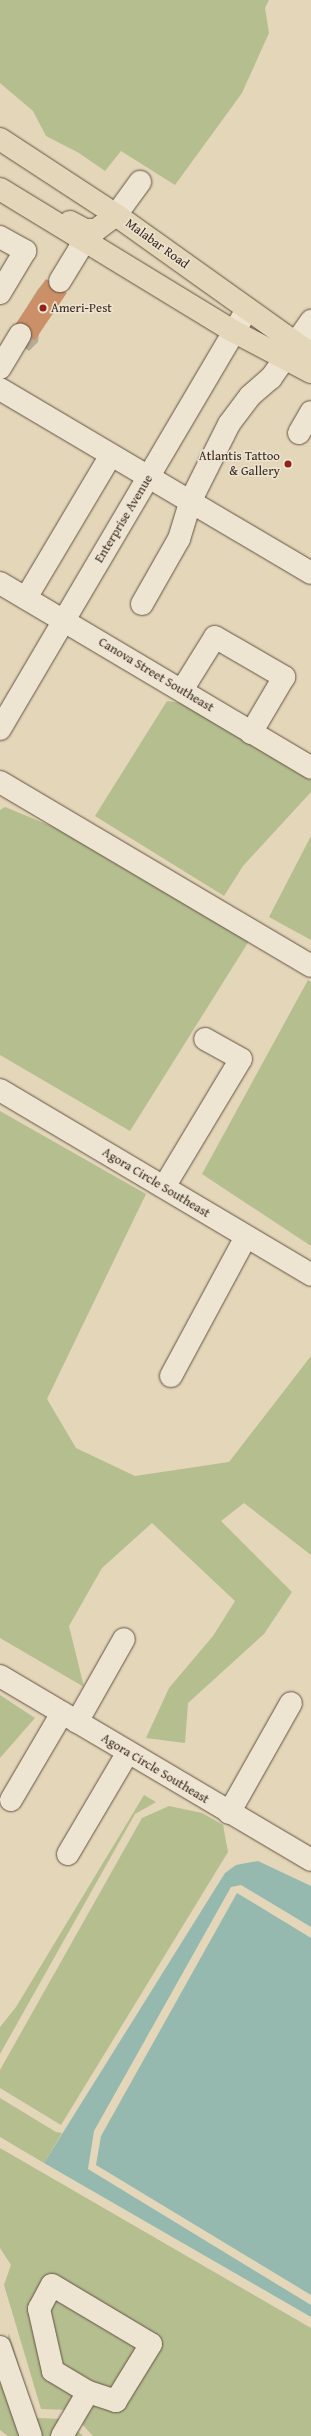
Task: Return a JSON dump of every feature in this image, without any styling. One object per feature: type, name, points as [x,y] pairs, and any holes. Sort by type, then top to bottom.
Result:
[{"type":"main road","name":"Malabar Road","points":[[0,139],[116,215],[247,309],[296,352],[311,372]]},
{"type":"main road","name":"Malabar Road","points":[[3,189],[234,331],[296,352]]},
{"type":"main road","points":[[3,189],[85,230],[96,230],[116,215]]},
{"type":"street","points":[[116,215],[140,182]]},
{"type":"street","points":[[0,237],[24,250],[0,293]]},
{"type":"street","points":[[60,281],[85,240]]},
{"type":"street","name":"Enterprise Avenue","points":[[0,729],[247,309]]},
{"type":"street","points":[[142,604],[178,539],[190,502],[229,424],[250,396],[271,378],[296,352],[311,320]]},
{"type":"street","points":[[0,368],[20,335]]},
{"type":"street","points":[[0,389],[311,573]]},
{"type":"street","points":[[299,433],[311,412]]},
{"type":"street","points":[[26,598],[111,455]]},
{"type":"street","name":"Canova Street Southeast","points":[[0,583],[311,768]]},
{"type":"street","points":[[182,690],[215,637],[284,677],[251,732]]},
{"type":"street","points":[[0,782],[311,966]]},
{"type":"street","points":[[164,1188],[240,1059],[206,1039]]},
{"type":"street","name":"Agora Circle Southeast","points":[[0,1090],[311,1276]]},
{"type":"street","points":[[171,1376],[246,1237]]},
{"type":"street","points":[[11,1800],[124,1639]]},
{"type":"street","name":"Agora Circle Southeast","points":[[0,1676],[229,1813],[311,1860]]},
{"type":"street","points":[[229,1813],[291,1703]]},
{"type":"street","points":[[68,1854],[128,1752]]},
{"type":"street","points":[[52,2285],[151,2344],[116,2401],[88,2392],[54,2371],[40,2309],[52,2285]]},
{"type":"street","points":[[0,2347],[31,2436]]},
{"type":"street","points":[[62,2436],[88,2392]]},
{"type":"green space","points":[[0,0],[269,0],[265,8],[269,33],[242,93],[175,185],[121,151],[105,171],[79,153],[46,136],[33,111],[0,83]]},
{"type":"green space","points":[[167,701],[182,703],[311,780],[311,792],[243,866],[224,896],[95,816]]},
{"type":"green space","points":[[5,807],[56,828],[249,941],[130,1131],[0,1055],[0,810]]},
{"type":"green space","points":[[311,836],[311,940],[269,917]]},
{"type":"green space","points":[[308,980],[311,982],[311,1246],[202,1174]]},
{"type":"green space","points":[[0,1111],[146,1194],[47,1399],[76,1448],[135,1476],[229,1462],[311,1356],[311,1555],[244,1503],[221,1521],[292,1592],[264,1634],[188,1703],[185,1743],[146,1738],[169,1688],[213,1636],[235,1601],[152,1523],[102,1568],[69,1626],[84,1687],[0,1638]]},
{"type":"green space","points":[[0,1695],[35,1718],[0,1758]]},
{"type":"green space","points":[[144,1795],[156,1802],[135,1814],[0,2054],[0,2027],[16,2007]]},
{"type":"green space","points":[[169,1806],[202,1813],[223,1825],[228,1852],[61,2125],[0,2088],[0,2070],[142,1818]]},
{"type":"green space","points":[[0,2098],[56,2132],[62,2133],[44,2163],[0,2137]]},
{"type":"green space","points":[[0,2148],[311,2328],[311,2436],[93,2436],[69,2410],[41,2409],[4,2285],[11,2265],[0,2248]]},
{"type":"green space","points":[[9,2333],[34,2415],[37,2418],[65,2419],[83,2436],[8,2436],[0,2430],[0,2369]]},
{"type":"water","points":[[258,1861],[311,1886],[311,1927],[241,1885],[231,1887],[94,2131],[88,2169],[311,2305],[311,2317],[44,2163],[225,1873],[236,1865]]},
{"type":"water","points":[[237,1893],[311,1938],[311,2295],[96,2165],[101,2136]]},
{"type":"building","points":[[46,279],[67,293],[35,340],[14,326]]},
{"type":"place","name":"Ameri-Pest","points":[[43,308]]},
{"type":"place","name":"Atlantis Tattoo & Gallery","points":[[288,464]]}]
